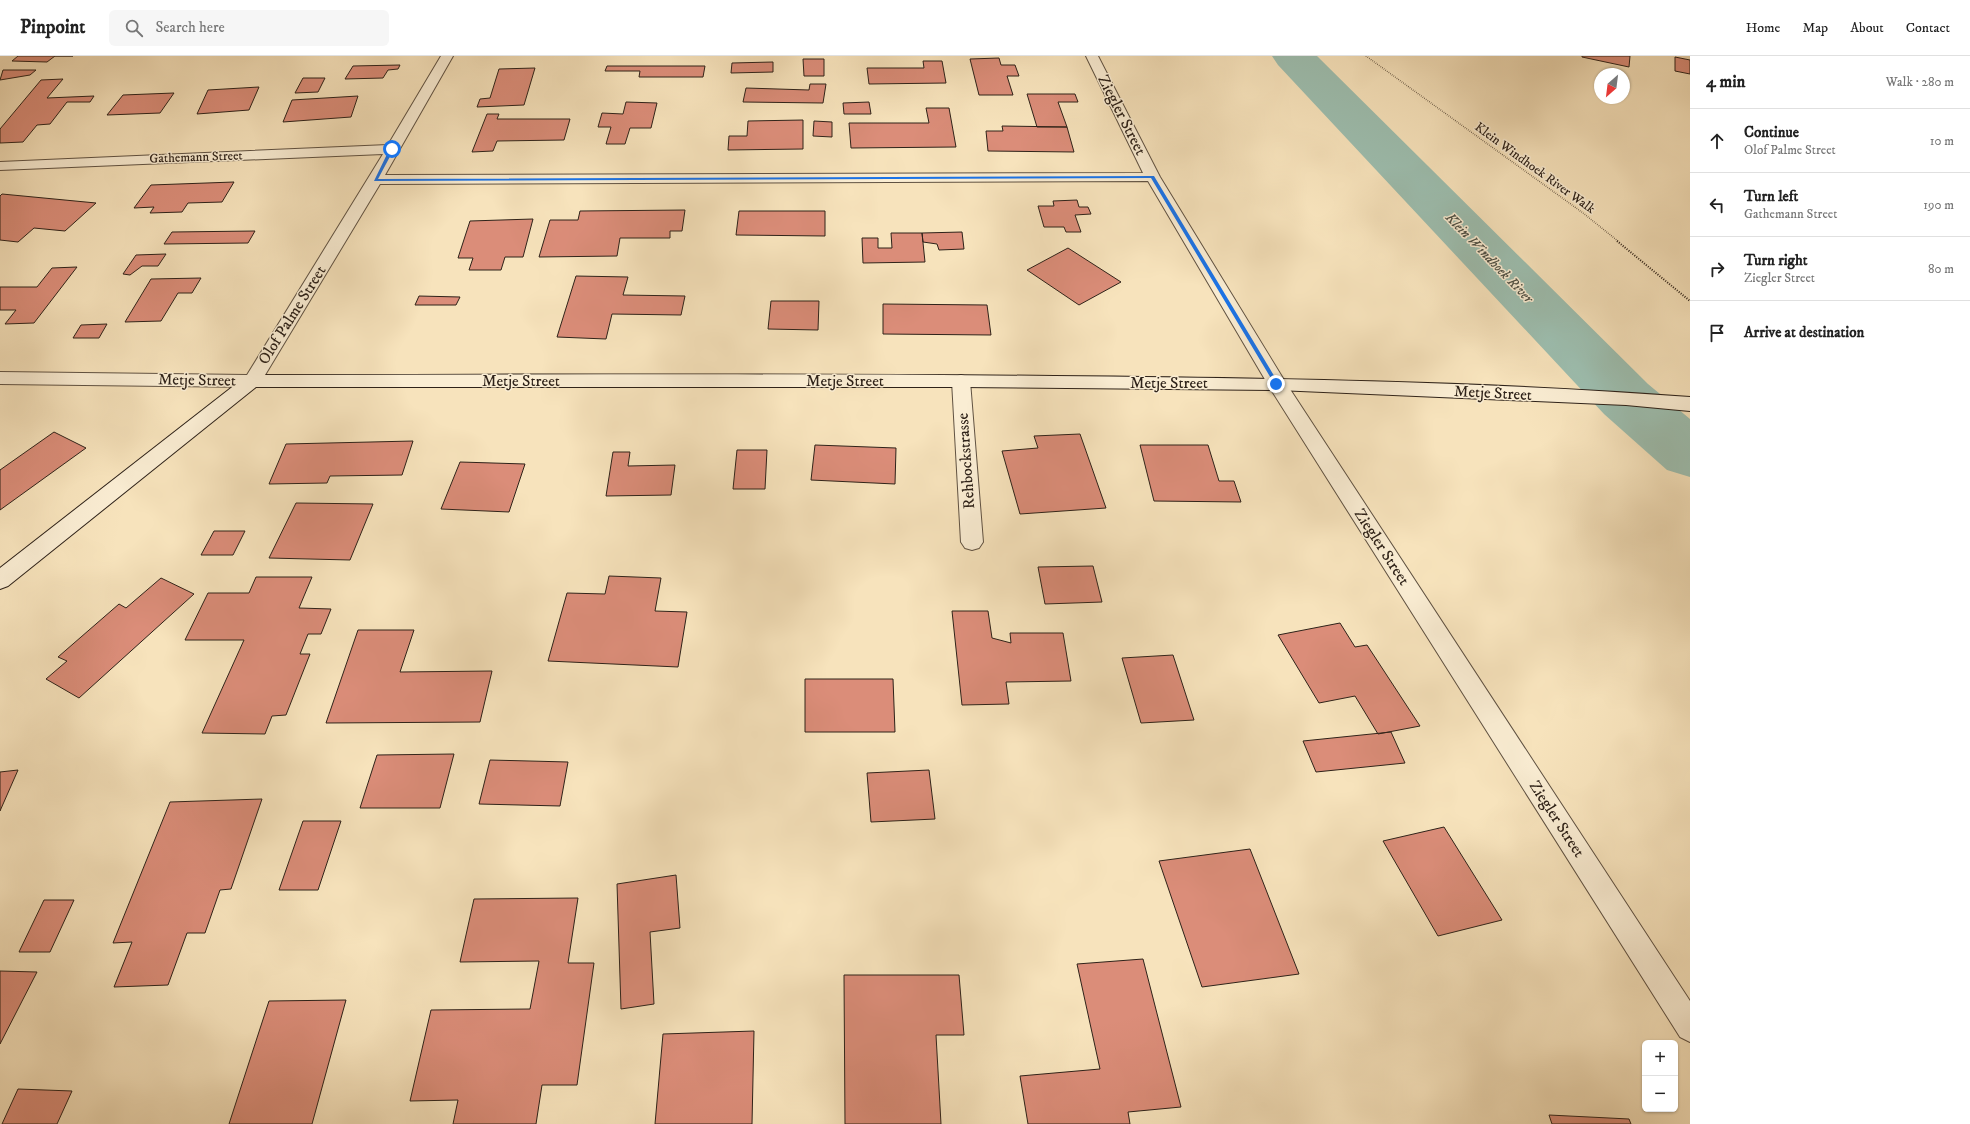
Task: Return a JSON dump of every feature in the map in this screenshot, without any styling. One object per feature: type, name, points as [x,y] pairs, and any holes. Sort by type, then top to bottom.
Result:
[{"type":"street","name":"Olof Palme Street","points":[[0,580],[252,381],[375,180],[447,56]]},
{"type":"street","name":"Ziegler Street","points":[[1092,56],[1153,177],[1276,384],[1690,1027]]},
{"type":"street","name":"Gathemann Street","points":[[0,166],[392,149]]},
{"type":"street","points":[[375,180],[1153,177]]},
{"type":"street","name":"Metje Street","points":[[0,378],[252,381],[961,381],[1276,384],[1626,399],[1690,404]]},
{"type":"street","name":"Rehbockstrasse","points":[[961,381],[972,542]]},
{"type":"path","name":"Klein Windhoek River Walk","points":[[1366,56],[1583,213],[1690,301]]},
{"type":"building","points":[[18,56],[55,56],[47,62],[12,61]]},
{"type":"building","points":[[1630,56],[1629,67],[1582,57]]},
{"type":"building","points":[[1675,57],[1690,60],[1690,74],[1675,71]]},
{"type":"building","points":[[999,58],[1001,65],[1015,65],[1019,76],[1007,76],[1013,95],[979,95],[970,59]]},
{"type":"building","points":[[803,59],[824,59],[824,76],[804,76]]},
{"type":"building","points":[[923,61],[942,61],[946,83],[869,84],[867,68],[924,68]]},
{"type":"building","points":[[773,62],[773,72],[731,73],[732,63]]},
{"type":"building","points":[[400,65],[398,69],[388,70],[383,78],[345,79],[353,66]]},
{"type":"building","points":[[607,66],[705,66],[703,77],[639,77],[640,71],[605,71]]},
{"type":"building","points":[[535,68],[524,105],[477,107],[480,99],[490,98],[499,69]]},
{"type":"building","points":[[3,70],[36,70],[30,75],[0,80]]},
{"type":"building","points":[[303,78],[325,78],[318,92],[295,93]]},
{"type":"building","points":[[63,79],[47,98],[94,96],[90,102],[67,102],[50,124],[37,125],[23,142],[0,143],[0,129],[41,80]]},
{"type":"building","points":[[810,84],[826,84],[823,103],[743,102],[746,88],[809,90]]},
{"type":"building","points":[[259,87],[249,110],[197,114],[208,90]]},
{"type":"building","points":[[174,93],[160,113],[107,115],[123,95]]},
{"type":"building","points":[[1027,94],[1075,94],[1078,102],[1058,102],[1067,127],[1037,127]]},
{"type":"building","points":[[358,96],[351,117],[283,122],[292,100]]},
{"type":"building","points":[[626,102],[657,103],[651,128],[630,128],[625,144],[606,144],[611,127],[598,127],[602,113],[623,114]]},
{"type":"building","points":[[869,102],[871,114],[844,114],[843,103]]},
{"type":"building","points":[[926,108],[949,108],[956,147],[851,148],[849,123],[929,123]]},
{"type":"building","points":[[487,114],[499,114],[497,119],[570,119],[564,140],[497,141],[493,151],[472,152]]},
{"type":"building","points":[[803,120],[803,149],[728,150],[729,136],[747,136],[748,121]]},
{"type":"building","points":[[814,121],[832,122],[832,137],[813,136]]},
{"type":"building","points":[[1002,126],[1067,127],[1074,152],[988,151],[986,131],[1003,131]]},
{"type":"building","points":[[234,182],[222,202],[188,203],[182,212],[150,213],[154,207],[134,208],[151,185]]},
{"type":"building","points":[[2,194],[96,203],[65,231],[34,228],[18,242],[0,240],[0,196]]},
{"type":"building","points":[[1077,200],[1079,207],[1088,207],[1091,214],[1075,215],[1081,232],[1066,232],[1064,227],[1044,227],[1038,206],[1054,206],[1053,201]]},
{"type":"building","points":[[685,210],[682,231],[670,231],[670,238],[620,238],[617,256],[539,257],[550,220],[578,220],[580,211]]},
{"type":"building","points":[[739,211],[825,211],[825,236],[736,235]]},
{"type":"building","points":[[533,219],[523,257],[505,257],[501,270],[469,270],[473,258],[458,258],[470,221]]},
{"type":"building","points":[[255,231],[248,243],[164,244],[172,232]]},
{"type":"building","points":[[962,232],[964,249],[939,250],[937,244],[923,242],[922,233]]},
{"type":"building","points":[[891,233],[922,233],[925,262],[863,263],[862,238],[878,238],[878,248],[892,248]]},
{"type":"building","points":[[1068,248],[1121,282],[1079,305],[1027,270]]},
{"type":"building","points":[[166,254],[158,266],[142,266],[130,275],[123,274],[136,255]]},
{"type":"building","points":[[77,267],[34,323],[5,324],[16,310],[0,310],[0,287],[37,287],[52,268]]},
{"type":"building","points":[[576,276],[628,277],[623,295],[685,296],[681,315],[612,314],[606,339],[557,337]]},
{"type":"building","points":[[201,278],[192,293],[178,293],[161,321],[125,322],[151,279]]},
{"type":"building","points":[[419,296],[460,297],[456,305],[415,305]]},
{"type":"building","points":[[771,301],[819,301],[818,330],[768,329]]},
{"type":"building","points":[[883,304],[987,305],[991,335],[883,334]]},
{"type":"building","points":[[107,324],[99,338],[73,338],[81,325]]},
{"type":"building","points":[[54,432],[86,448],[0,510],[0,470]]},
{"type":"building","points":[[1080,434],[1106,508],[1020,514],[1002,451],[1038,448],[1034,436]]},
{"type":"building","points":[[413,441],[402,475],[330,476],[327,483],[269,484],[286,444]]},
{"type":"building","points":[[815,445],[896,448],[895,484],[811,480]]},
{"type":"building","points":[[1140,445],[1208,445],[1219,481],[1234,481],[1241,502],[1154,501]]},
{"type":"building","points":[[737,450],[767,450],[765,489],[733,489]]},
{"type":"building","points":[[613,452],[630,452],[628,466],[675,465],[671,495],[606,496]]},
{"type":"building","points":[[460,462],[525,464],[509,512],[441,509]]},
{"type":"building","points":[[296,503],[373,504],[350,560],[269,558]]},
{"type":"building","points":[[214,531],[245,531],[233,555],[201,555]]},
{"type":"building","points":[[1093,566],[1102,602],[1045,604],[1038,567]]},
{"type":"building","points":[[609,576],[661,578],[655,611],[687,612],[678,667],[548,661],[567,593],[605,594]]},
{"type":"building","points":[[256,577],[312,577],[299,608],[331,609],[321,634],[308,634],[300,654],[310,654],[286,715],[272,716],[265,734],[202,733],[244,640],[185,640],[208,593],[249,593]]},
{"type":"building","points":[[161,578],[194,594],[79,698],[46,679],[67,661],[58,657],[119,604],[126,608]]},
{"type":"building","points":[[952,611],[988,611],[992,638],[1011,643],[1010,633],[1063,633],[1071,681],[1006,682],[1009,704],[962,705]]},
{"type":"building","points":[[1340,623],[1355,647],[1367,645],[1420,726],[1378,734],[1355,696],[1319,703],[1278,635]]},
{"type":"building","points":[[358,630],[414,630],[400,672],[492,671],[480,722],[326,723]]},
{"type":"building","points":[[1173,655],[1194,720],[1141,723],[1122,658]]},
{"type":"building","points":[[805,679],[893,679],[895,732],[805,732]]},
{"type":"building","points":[[1391,732],[1405,763],[1316,772],[1303,741]]},
{"type":"building","points":[[454,754],[440,808],[360,808],[377,755]]},
{"type":"building","points":[[490,760],[568,762],[560,806],[479,804]]},
{"type":"building","points":[[18,770],[0,811],[0,772]]},
{"type":"building","points":[[929,770],[935,819],[871,822],[867,773]]},
{"type":"building","points":[[262,799],[231,889],[220,890],[205,933],[187,933],[168,985],[114,987],[132,942],[113,943],[170,802]]},
{"type":"building","points":[[303,821],[341,821],[318,890],[279,890]]},
{"type":"building","points":[[1444,827],[1502,920],[1438,936],[1383,841]]},
{"type":"building","points":[[1250,849],[1299,974],[1202,987],[1159,861]]},
{"type":"building","points":[[676,875],[680,928],[650,932],[654,1004],[621,1009],[617,884]]},
{"type":"building","points":[[578,898],[568,963],[594,963],[577,1085],[542,1085],[536,1124],[453,1124],[458,1100],[410,1101],[431,1010],[530,1009],[539,961],[460,962],[474,899]]},
{"type":"building","points":[[44,900],[74,900],[50,952],[19,952]]},
{"type":"building","points":[[1143,959],[1181,1107],[1128,1112],[1130,1124],[1028,1124],[1020,1076],[1100,1069],[1077,964]]},
{"type":"building","points":[[0,971],[37,972],[0,1044]]},
{"type":"building","points":[[844,975],[959,975],[964,1035],[936,1035],[941,1124],[845,1124]]},
{"type":"building","points":[[346,1000],[312,1124],[229,1124],[269,1001]]},
{"type":"building","points":[[754,1031],[752,1124],[655,1124],[663,1034]]},
{"type":"building","points":[[18,1089],[72,1091],[57,1124],[2,1124]]},
{"type":"building","points":[[1549,1115],[1629,1119],[1631,1124],[1552,1124]]},
{"type":"waterway","name":"Klein Windhoek River","points":[[1293,56],[1626,399],[1690,454]]},
{"type":"route","points":[[392,149],[375,180],[1153,177],[1276,384]]}]
